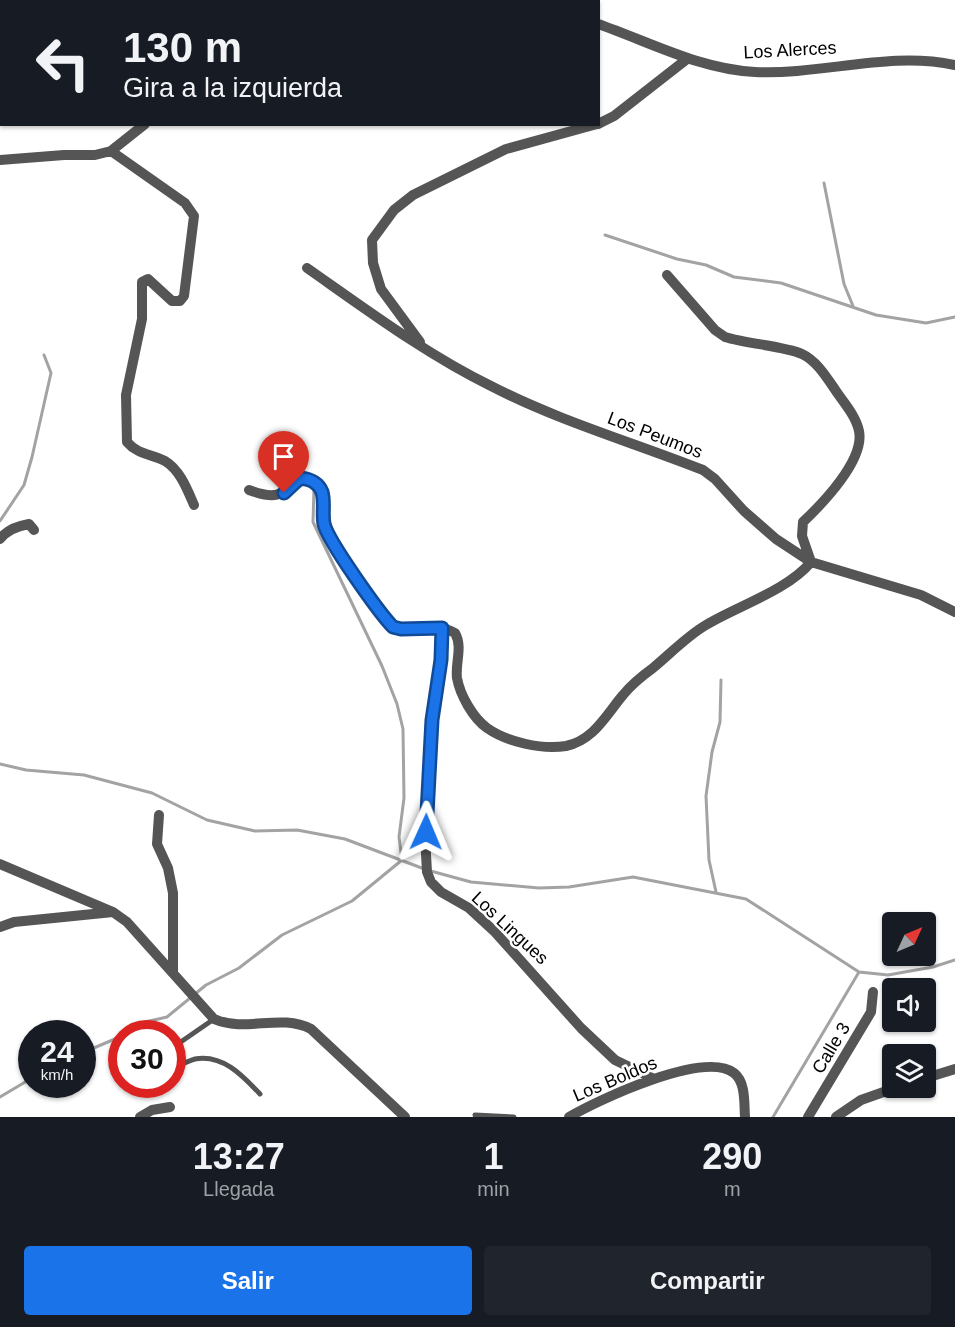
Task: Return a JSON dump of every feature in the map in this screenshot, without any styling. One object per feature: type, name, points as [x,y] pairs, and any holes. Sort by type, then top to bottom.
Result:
[{"type":"street","name":"Los Alerces","points":[[600,25],[687,59],[714,66],[756,72],[922,58],[955,65]]},
{"type":"street","points":[[600,123],[614,116],[687,59]]},
{"type":"street","points":[[0,160],[64,154],[95,155],[111,151],[142,126]]},
{"type":"street","points":[[427,351],[381,289],[373,263],[372,240],[394,210],[413,195],[506,149],[591,126]]},
{"type":"street","points":[[111,151],[185,204],[194,216],[184,296],[180,301],[172,301],[148,279],[142,282],[142,319],[126,395],[127,442],[132,448],[165,462],[174,470],[194,505]]},
{"type":"street","name":"Los Peumos","points":[[307,268],[427,351],[491,387],[558,417],[703,470],[776,539],[811,562],[921,595],[955,612]]},
{"type":"street","points":[[249,490],[268,497],[284,493],[300,478],[309,479],[318,484],[322,494],[324,525],[333,545],[387,621],[401,629],[442,628],[455,633],[458,638],[458,678],[464,698],[476,717],[496,732],[527,744],[566,746],[583,739],[595,730],[635,683],[703,627],[787,582],[811,562],[801,529],[803,522],[830,496],[855,452],[859,429],[825,374],[802,354],[725,337],[715,330],[667,275]]},
{"type":"street","points":[[0,540],[6,532],[21,525],[29,524],[34,530]]},
{"type":"street","name":"Los Lingues","points":[[442,628],[427,786],[426,854],[427,872],[431,882],[468,908],[494,931],[581,1028],[615,1060],[652,1078]]},
{"type":"street","points":[[159,815],[158,844],[168,868],[173,893],[173,973]]},
{"type":"street","points":[[0,864],[113,912],[127,922],[214,1019],[225,1023],[280,1021],[298,1022],[304,1025],[328,1044],[405,1117]]},
{"type":"street","points":[[0,927],[14,922],[113,912]]},
{"type":"street","name":"Calle 3","points":[[808,1117],[871,1012],[873,992]]},
{"type":"street","name":"Los Boldos","points":[[571,1116],[652,1078],[695,1069],[728,1070],[736,1075],[740,1082],[745,1117]]},
{"type":"street","points":[[936,1075],[955,1069]]},
{"type":"street","points":[[836,1117],[861,1100],[882,1093]]},
{"type":"street","points":[[140,1117],[152,1110],[170,1107]]},
{"type":"lane","points":[[186,1038],[214,1019]]},
{"type":"lane","points":[[186,1062],[205,1058],[227,1065],[260,1094]]},
{"type":"lane","points":[[475,1114],[514,1117]]},
{"type":"waterway","points":[[824,183],[844,284],[853,306]]},
{"type":"waterway","points":[[605,235],[677,259],[706,265],[734,277],[781,283],[876,315],[926,323],[955,317]]},
{"type":"waterway","points":[[0,521],[24,485],[32,457],[51,373],[44,355]]},
{"type":"waterway","points":[[154,1020],[167,1017],[206,985],[239,968],[282,935],[352,901],[402,860],[399,837],[404,798],[403,729],[397,704],[382,666],[313,522],[314,488]]},
{"type":"waterway","points":[[716,892],[709,860],[706,796],[712,752],[720,722],[721,680]]},
{"type":"waterway","points":[[0,764],[26,770],[84,775],[152,793],[207,820],[255,831],[297,830],[345,839],[427,870],[471,882],[539,888],[569,887],[633,877],[746,899],[859,972],[888,975],[933,967],[955,960]]},
{"type":"waterway","points":[[773,1117],[859,972]]},
{"type":"waterway","points":[[96,1047],[108,1042]]},
{"type":"waterway","points":[[0,1097],[18,1086]]},
{"type":"route","points":[[284,493],[300,478],[309,479],[318,484],[322,494],[324,525],[333,545],[393,627],[401,629],[442,628],[441,660],[432,720],[426,832]]}]
